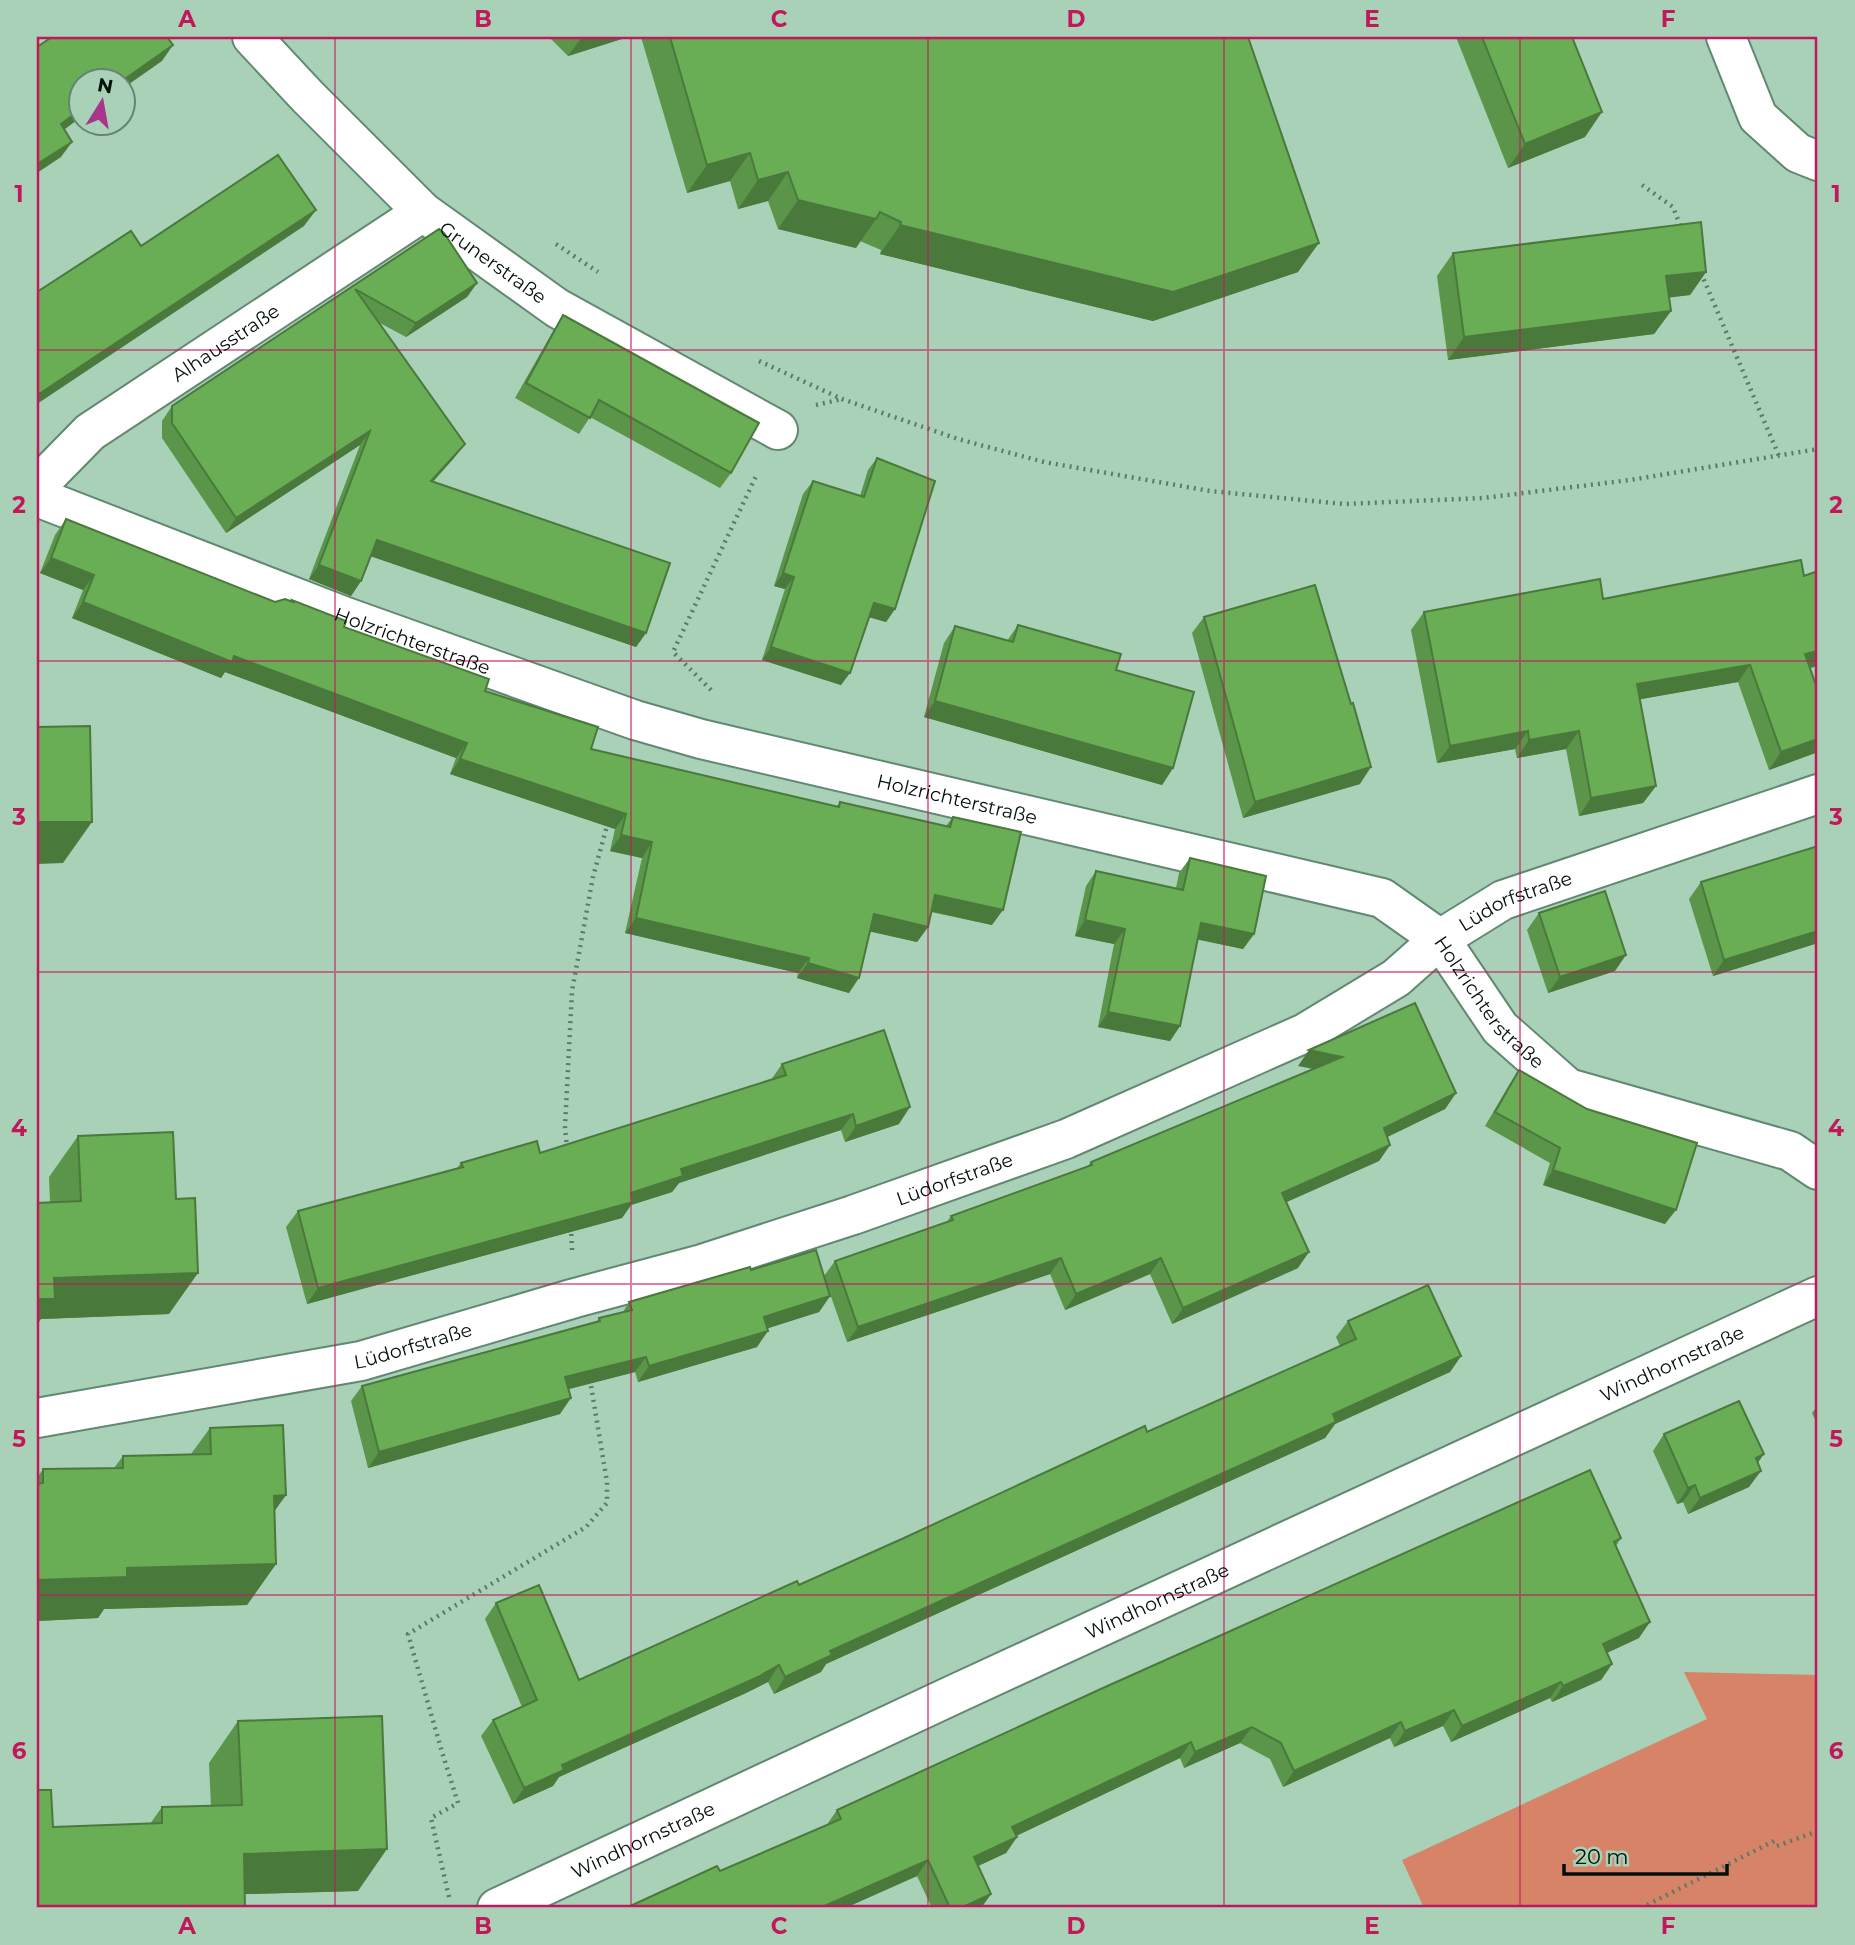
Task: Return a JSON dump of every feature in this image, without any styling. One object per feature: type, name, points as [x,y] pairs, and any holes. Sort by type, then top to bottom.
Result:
[{"type":"street","name":"Grunerstraße","points":[[252,37],[306,96],[424,212],[557,308],[778,430]]},
{"type":"street","points":[[1726,37],[1758,117],[1798,153],[1818,161]]},
{"type":"street","name":"Alhausstraße","points":[[37,486],[90,432],[424,212]]},
{"type":"street","name":"Holzrichterstraße","points":[[37,497],[346,617],[635,720],[701,739],[1382,898],[1440,939],[1500,1028],[1568,1088],[1790,1152],[1818,1170]]},
{"type":"street","name":"Lüdorfstraße","points":[[37,1418],[361,1361],[702,1264],[853,1215],[1066,1139],[1305,1033],[1396,978],[1440,939],[1503,900],[1818,794]]},
{"type":"street","name":"Windhornstraße","points":[[497,1908],[1818,1296]]},
{"type":"path","points":[[1642,186],[1673,207],[1684,232]]},
{"type":"path","points":[[551,240],[604,276]]},
{"type":"path","points":[[1699,269],[1779,456]]},
{"type":"path","points":[[755,359],[842,399],[958,439],[1044,462],[1210,492],[1344,503],[1483,498],[1630,480],[1818,449]]},
{"type":"path","points":[[712,691],[673,652],[778,430]]},
{"type":"path","points":[[442,1752],[458,1803],[431,1818],[452,1908]]},
{"type":"path","points":[[1640,1908],[1777,1843],[1818,1831]]},
{"type":"shaded area","points":[[1684,1672],[1818,1675],[1818,1908],[1424,1908],[1402,1860],[1707,1719]]},
{"type":"building","points":[[52,37],[167,37],[173,45],[136,71],[136,66],[66,66],[66,120],[61,124],[72,142],[37,164],[37,47]]},
{"type":"building","points":[[670,37],[1248,37],[1319,243],[1173,292],[900,225],[901,222],[880,212],[876,219],[798,200],[788,172],[758,180],[750,153],[707,165]]},
{"type":"building","points":[[1482,37],[1572,37],[1602,112],[1525,144]]},
{"type":"building","points":[[278,155],[316,210],[39,394],[37,292],[131,231],[141,246]]},
{"type":"building","points":[[1701,222],[1706,272],[1666,276],[1671,311],[1464,337],[1453,253]]},
{"type":"building","points":[[439,229],[477,283],[416,323],[355,289],[465,444],[431,481],[670,563],[646,633],[377,540],[361,581],[319,565],[370,431],[236,518],[172,423],[172,406]]},
{"type":"building","points":[[563,315],[759,423],[731,473],[599,400],[590,418],[526,383]]},
{"type":"building","points":[[877,458],[935,481],[895,609],[874,603],[850,673],[771,647],[794,577],[783,573],[813,481],[864,497]]},
{"type":"building","points":[[66,519],[275,602],[285,599],[293,602],[292,600],[346,621],[344,627],[489,679],[485,691],[598,727],[591,749],[839,807],[840,802],[950,827],[953,817],[1021,832],[1003,910],[935,895],[928,927],[874,914],[859,978],[808,963],[809,958],[636,918],[652,842],[621,835],[626,814],[460,759],[467,743],[234,656],[232,662],[83,602],[94,575],[51,558]]},
{"type":"building","points":[[1801,560],[1804,576],[1818,571],[1818,651],[1805,654],[1818,691],[1818,739],[1781,752],[1750,665],[1637,684],[1656,786],[1591,798],[1579,731],[1529,740],[1528,731],[1450,746],[1424,612],[1600,579],[1603,599]]},
{"type":"building","points":[[1315,585],[1371,767],[1255,802],[1204,617]]},
{"type":"building","points":[[1018,625],[1121,654],[1116,670],[1194,692],[1173,768],[935,701],[955,626],[1013,642]]},
{"type":"building","points":[[90,726],[92,822],[37,822],[37,727]]},
{"type":"building","points":[[1818,846],[1818,931],[1724,960],[1701,882]]},
{"type":"building","points":[[1190,858],[1266,876],[1254,934],[1201,923],[1180,1026],[1108,1012],[1125,929],[1085,920],[1096,871],[1183,890]]},
{"type":"building","points":[[1605,891],[1626,955],[1560,977],[1539,913]]},
{"type":"building","points":[[1415,1003],[1456,1093],[1384,1128],[1390,1145],[1282,1193],[1309,1252],[1183,1308],[1161,1258],[1076,1294],[1061,1258],[858,1327],[835,1261],[953,1220],[951,1216],[1092,1165],[1091,1162],[1342,1057],[1309,1050]]},
{"type":"building","points":[[884,1030],[910,1107],[856,1126],[853,1114],[681,1169],[683,1176],[631,1193],[633,1202],[318,1288],[298,1211],[463,1167],[461,1163],[537,1141],[540,1153],[786,1075],[782,1064]]},
{"type":"building","points":[[1519,1070],[1587,1109],[1697,1143],[1676,1210],[1553,1170],[1560,1148],[1495,1112]]},
{"type":"building","points":[[173,1132],[176,1199],[195,1198],[198,1273],[54,1278],[55,1299],[37,1299],[37,1203],[81,1201],[78,1136]]},
{"type":"building","points":[[816,1250],[830,1296],[764,1317],[768,1331],[649,1366],[646,1357],[565,1377],[571,1398],[379,1452],[362,1386],[600,1321],[599,1318],[632,1310],[629,1302]]},
{"type":"building","points":[[1428,1285],[1461,1356],[1333,1414],[1336,1422],[830,1651],[832,1655],[785,1677],[779,1665],[758,1677],[562,1765],[564,1770],[524,1788],[493,1720],[537,1700],[496,1603],[539,1585],[579,1680],[797,1581],[799,1585],[904,1538],[1145,1426],[1147,1432],[1356,1339],[1348,1321]]},
{"type":"building","points":[[1739,1401],[1764,1454],[1756,1458],[1761,1471],[1700,1498],[1695,1485],[1688,1488],[1664,1434]]},
{"type":"building","points":[[283,1425],[286,1495],[274,1496],[276,1564],[127,1568],[127,1577],[37,1580],[37,1484],[43,1483],[43,1469],[123,1468],[123,1456],[211,1454],[210,1428]]},
{"type":"building","points":[[1590,1470],[1621,1538],[1614,1542],[1650,1622],[1603,1644],[1612,1664],[1563,1686],[1561,1682],[1462,1726],[1454,1710],[1405,1731],[1401,1722],[1294,1771],[1281,1743],[1252,1727],[1195,1752],[1191,1742],[1012,1827],[1017,1837],[974,1857],[991,1894],[961,1908],[950,1908],[928,1860],[820,1908],[626,1908],[717,1866],[720,1871],[841,1819],[837,1810]]},
{"type":"building","points":[[382,1716],[387,1849],[244,1854],[245,1908],[37,1908],[37,1790],[51,1790],[53,1827],[162,1823],[162,1807],[242,1805],[238,1721]]}]
